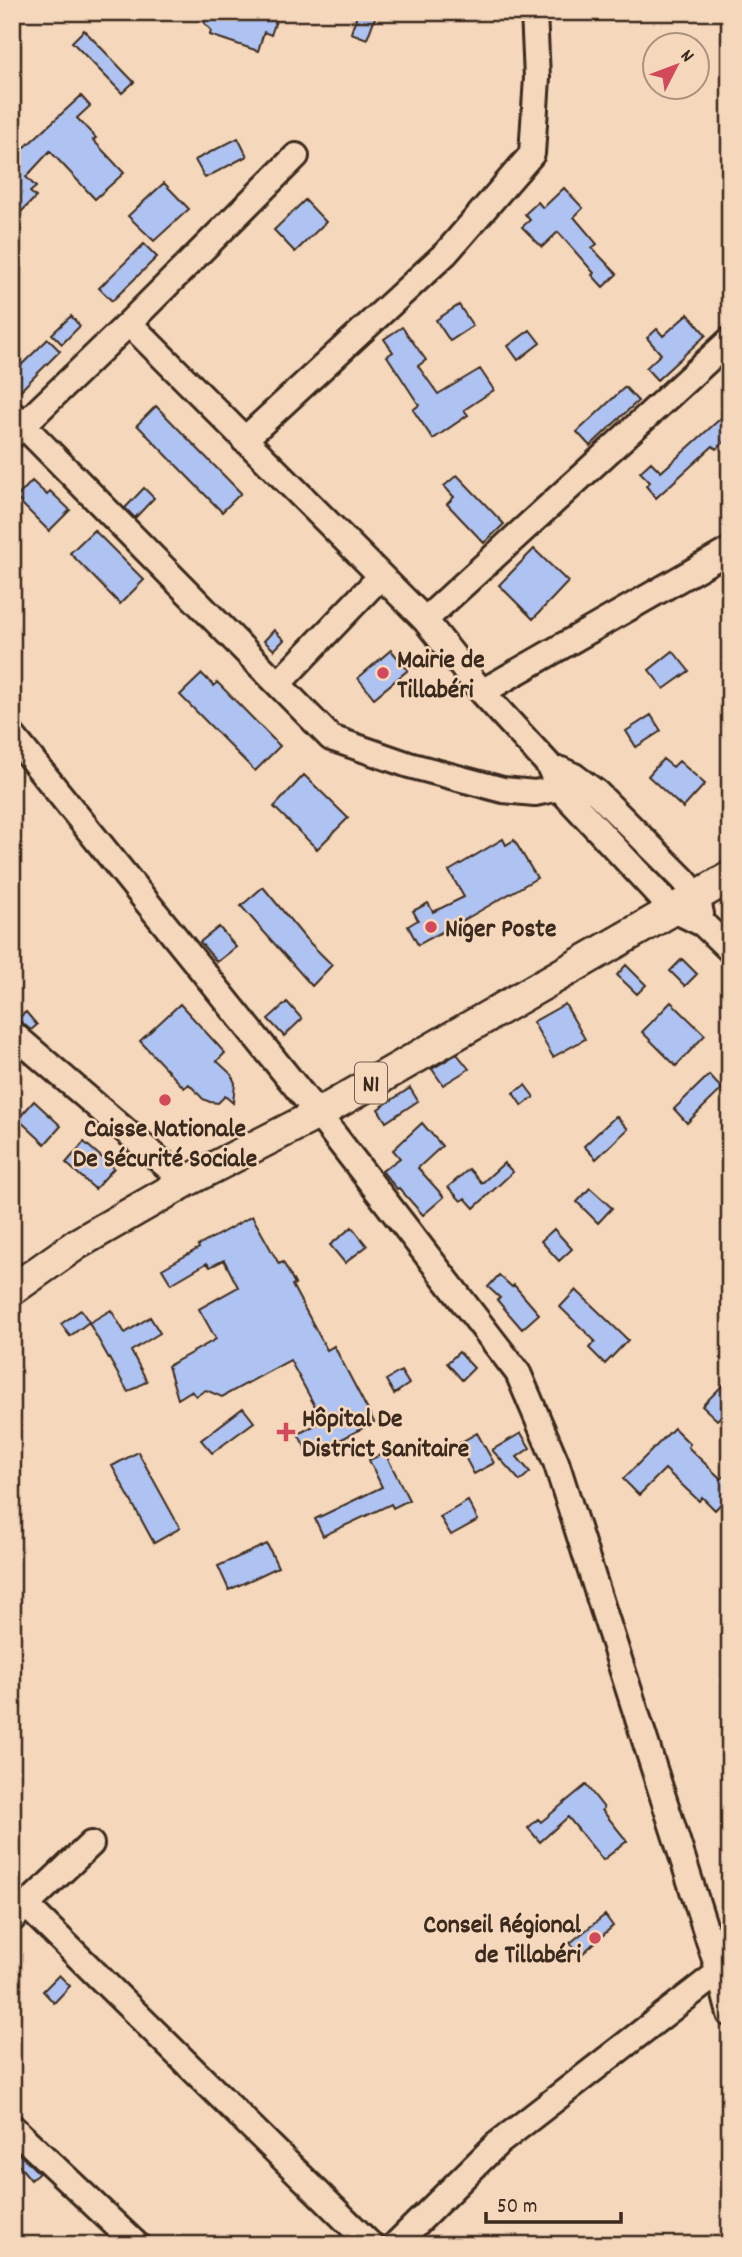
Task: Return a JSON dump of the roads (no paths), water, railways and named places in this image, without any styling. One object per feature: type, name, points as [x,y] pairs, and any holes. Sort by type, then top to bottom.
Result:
[{"type":"main road","name":"N1","points":[[12,1290],[77,1244],[185,1182],[317,1114],[691,910],[730,877]]},
{"type":"street","points":[[244,440],[446,253],[532,155],[537,78],[534,12]]},
{"type":"street","points":[[296,156],[129,323],[16,425],[331,738],[408,765],[503,790],[535,793],[567,782]]},
{"type":"street","points":[[129,323],[425,620],[482,692],[548,764],[567,782],[606,803],[691,910],[730,950]]},
{"type":"street","points":[[425,620],[730,340]]},
{"type":"street","points":[[482,692],[730,550]]},
{"type":"street","points":[[278,684],[381,576]]},
{"type":"street","points":[[12,735],[317,1114],[518,1373],[556,1462],[724,1966],[730,2014]]},
{"type":"street","points":[[12,1034],[185,1182]]},
{"type":"street","points":[[91,1844],[19,1912],[371,2245]]},
{"type":"street","points":[[395,2245],[496,2145],[724,1966]]},
{"type":"street","points":[[12,2127],[137,2245]]},
{"type":"place","name":"Mairie de Tillabéri","points":[[383,673]]},
{"type":"place","name":"Niger Poste","points":[[431,927]]},
{"type":"place","name":"Caisse Nationale De Sécurité Sociale","points":[[165,1100]]},
{"type":"place","name":"Hôpital De District Sanitaire","points":[[286,1432]]},
{"type":"place","name":"Conseil Régional de Tillabéri","points":[[595,1938]]}]
